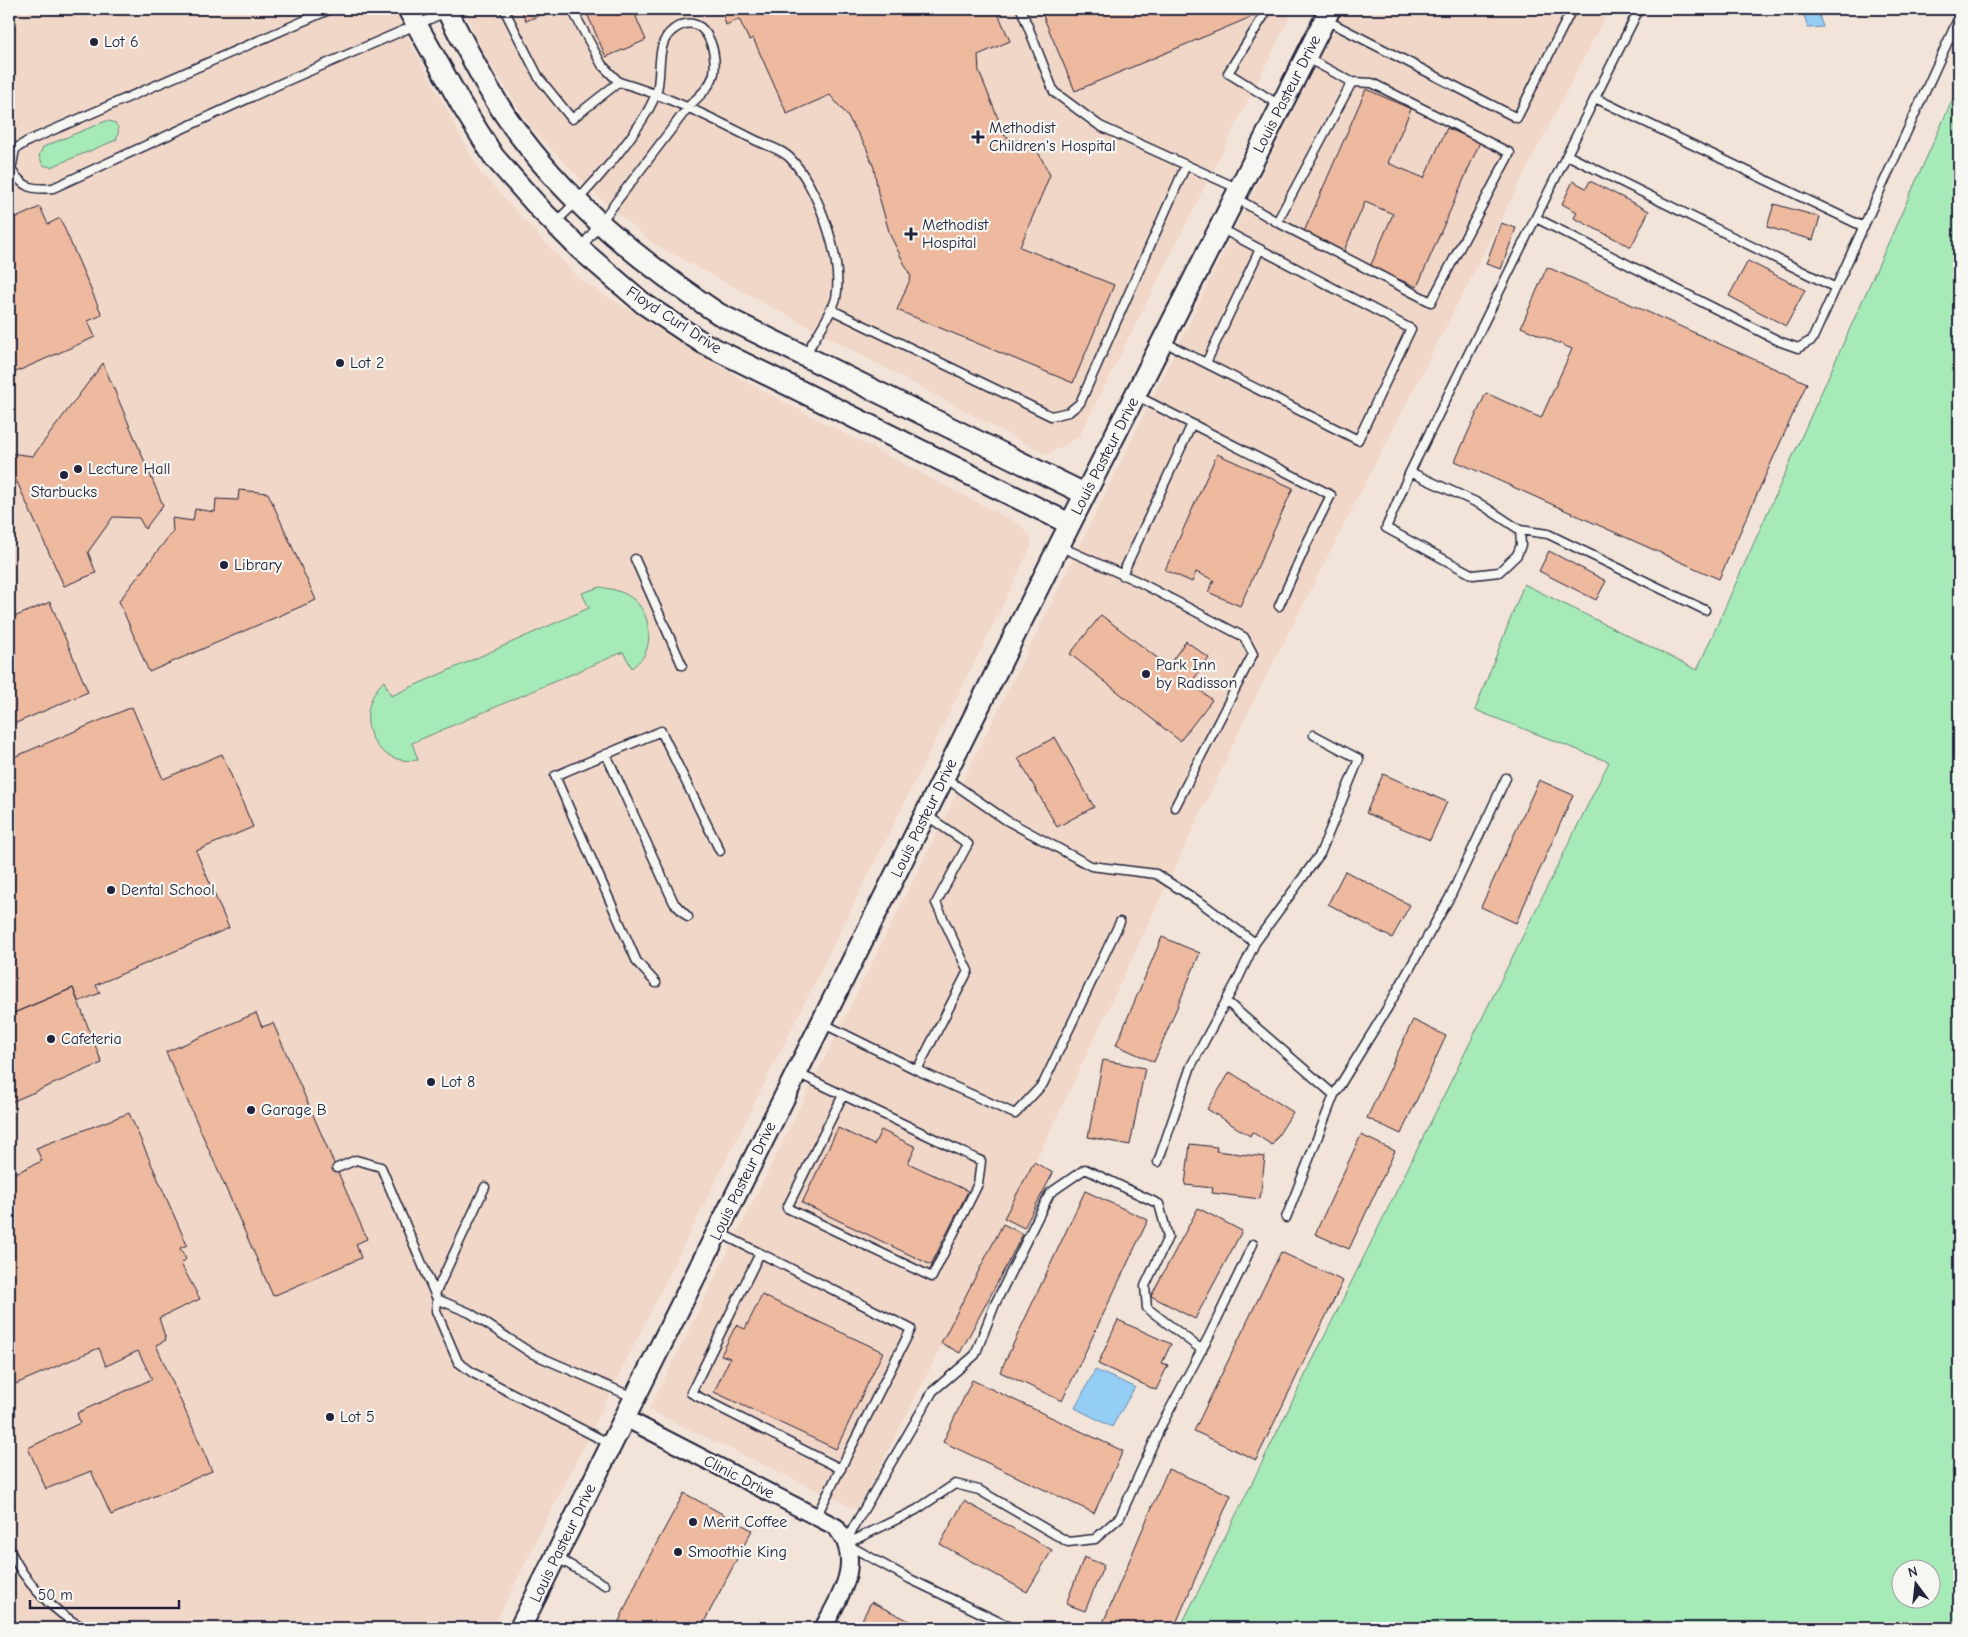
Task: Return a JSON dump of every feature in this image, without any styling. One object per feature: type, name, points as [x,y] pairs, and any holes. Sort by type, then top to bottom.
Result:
[{"type":"street","name":"Floyd Curl Drive","points":[[447,10],[489,87],[520,137],[601,224],[664,278],[719,314],[1085,494]]},
{"type":"street","name":"Louis Pasteur Drive","points":[[520,1628],[1085,494],[1327,14]]},
{"type":"street","name":"Floyd Curl Drive","points":[[413,17],[460,104],[494,157],[554,224],[644,304],[703,343],[1070,524]]},
{"type":"street","name":"Clinic Drive","points":[[625,1418],[836,1527],[846,1544]]},
{"type":"street","points":[[823,1628],[844,1587],[848,1563],[846,1544]]},
{"type":"lane","points":[[331,9],[28,141],[15,149],[12,170],[21,184],[37,190],[53,188],[275,86],[413,17],[447,10]]},
{"type":"lane","points":[[504,9],[540,78],[572,118],[619,82]]},
{"type":"lane","points":[[1021,9],[1054,92],[1100,126],[1186,165],[1236,193],[1277,222],[1431,302],[1510,153],[1372,84],[1352,82],[1305,57]]},
{"type":"lane","points":[[1268,9],[1228,73],[1281,106]]},
{"type":"lane","points":[[1327,14],[1517,118],[1572,9]]},
{"type":"lane","points":[[1520,530],[1521,545],[1517,555],[1499,572],[1473,575],[1386,528],[1410,472],[1639,9]]},
{"type":"lane","points":[[575,15],[602,65],[619,82],[656,93],[689,106],[789,156],[805,180],[830,232],[838,278],[835,300],[804,356]]},
{"type":"lane","points":[[1536,218],[1781,342],[1798,348],[1812,340],[1959,17]]},
{"type":"lane","points":[[554,224],[578,201],[642,122],[656,93],[664,41],[672,30],[686,23],[699,25],[711,39],[714,72],[708,86],[689,106],[601,224],[580,249]]},
{"type":"lane","points":[[1277,222],[1352,82]]},
{"type":"lane","points":[[1595,98],[1864,226]]},
{"type":"lane","points":[[1567,155],[1836,288]]},
{"type":"lane","points":[[830,309],[1051,416],[1069,412],[1080,403],[1186,165]]},
{"type":"lane","points":[[1162,341],[1358,440],[1411,329],[1219,228]]},
{"type":"lane","points":[[1206,363],[1260,249]]},
{"type":"lane","points":[[1135,395],[1331,495],[1306,543],[1279,606]]},
{"type":"lane","points":[[1122,575],[1192,424]]},
{"type":"lane","points":[[1410,472],[1482,506],[1520,530],[1548,534],[1706,610]]},
{"type":"lane","points":[[1059,546],[1122,575],[1244,637],[1253,654],[1175,807]]},
{"type":"lane","points":[[635,559],[682,665]]},
{"type":"lane","points":[[656,983],[637,962],[555,776],[661,731],[720,851]]},
{"type":"lane","points":[[1158,1162],[1191,1066],[1255,943],[1320,854],[1360,759],[1314,735]]},
{"type":"lane","points":[[606,754],[674,903],[688,916]]},
{"type":"lane","points":[[944,777],[1006,820],[1092,866],[1156,874],[1203,904],[1255,943]]},
{"type":"lane","points":[[1286,1218],[1334,1095],[1388,1007],[1451,896],[1506,778]]},
{"type":"lane","points":[[916,1070],[968,971],[936,903],[968,844],[926,815]]},
{"type":"lane","points":[[822,1023],[916,1070],[1014,1114],[1043,1084],[1120,922]]},
{"type":"lane","points":[[1226,1001],[1334,1095]]},
{"type":"lane","points":[[797,1073],[843,1095],[981,1161],[978,1184],[932,1277],[786,1208],[843,1095]]},
{"type":"lane","points":[[336,1168],[356,1160],[381,1168],[436,1296],[436,1312],[458,1362],[473,1372],[612,1444]]},
{"type":"lane","points":[[846,1544],[853,1528],[933,1391],[975,1355],[995,1304],[1050,1193],[1086,1169],[1159,1204],[1168,1237],[1145,1286],[1147,1308],[1202,1350]]},
{"type":"lane","points":[[436,1296],[485,1187]]},
{"type":"lane","points":[[718,1232],[911,1329],[816,1517]]},
{"type":"lane","points":[[846,1544],[916,1510],[955,1484],[979,1490],[1068,1542],[1096,1539],[1120,1517],[1162,1424],[1202,1350],[1253,1244]]},
{"type":"lane","points":[[760,1253],[691,1393],[841,1469]]},
{"type":"lane","points":[[436,1296],[470,1313],[530,1353],[635,1398]]},
{"type":"lane","points":[[846,1544],[910,1579],[1012,1628]]},
{"type":"lane","points":[[9,1548],[14,1562],[41,1596],[70,1621],[84,1628]]},
{"type":"lane","points":[[556,1557],[605,1585]]},
{"type":"shaded area","points":[[9,9],[393,9],[480,172],[579,279],[744,381],[1019,524],[1031,537],[1031,546],[997,617],[493,1628],[9,1628]]},
{"type":"shaded area","name":"Methodist Hospital","points":[[464,9],[1294,9],[1079,437],[1047,455],[654,244],[595,194],[532,129],[483,53]]},
{"type":"shaded area","points":[[1343,9],[1609,9],[1257,694],[1048,1136],[858,1510],[649,1410],[1055,596]]},
{"type":"green space","points":[[1959,85],[1959,1628],[1180,1628],[1609,762],[1475,710],[1524,584],[1697,670]]},
{"type":"green space","points":[[106,121],[116,124],[118,132],[116,140],[51,167],[43,165],[39,156],[43,147]]},
{"type":"green space","points":[[600,587],[629,596],[638,604],[646,618],[649,634],[646,650],[643,657],[632,668],[623,652],[412,743],[418,760],[402,760],[388,755],[378,747],[371,735],[368,722],[369,708],[374,694],[384,681],[391,696],[589,608],[582,593]]},
{"type":"water","points":[[1802,9],[1817,9],[1823,27],[1808,28]]},
{"type":"water","points":[[1095,1370],[1135,1387],[1112,1427],[1075,1408]]},
{"type":"building","points":[[521,9],[554,9],[526,21]]},
{"type":"building","points":[[585,9],[646,9],[636,17],[646,40],[606,57]]},
{"type":"building","points":[[721,9],[996,9],[1010,41],[978,55],[979,71],[1005,136],[1036,148],[1050,175],[1020,247],[1114,285],[1073,383],[897,310],[911,277],[890,235],[878,193],[874,168],[866,147],[846,114],[830,95],[787,114],[753,38],[749,40],[739,19],[726,25]]},
{"type":"building","points":[[1040,9],[1262,9],[1263,12],[1075,91]]},
{"type":"building","points":[[1366,89],[1411,109],[1388,163],[1424,178],[1447,128],[1480,142],[1417,287],[1370,267],[1393,214],[1365,202],[1344,251],[1303,234]]},
{"type":"building","points":[[1573,181],[1586,188],[1590,181],[1649,211],[1631,247],[1574,218],[1577,212],[1562,204]]},
{"type":"building","points":[[1774,204],[1820,217],[1813,240],[1767,227]]},
{"type":"building","points":[[40,207],[48,224],[60,218],[102,315],[88,321],[95,337],[9,375],[9,221]]},
{"type":"building","points":[[1501,223],[1516,228],[1501,269],[1486,264]]},
{"type":"building","points":[[1748,261],[1805,290],[1786,326],[1729,296]]},
{"type":"building","points":[[1547,267],[1807,383],[1719,579],[1455,461],[1486,393],[1541,418],[1572,349],[1521,327]]},
{"type":"building","name":"Lecture Hall","points":[[103,363],[163,505],[145,529],[139,518],[113,517],[88,552],[96,573],[64,586],[17,482],[9,486],[9,453],[33,456]]},
{"type":"building","points":[[1217,454],[1293,488],[1240,606],[1208,592],[1214,580],[1196,572],[1192,582],[1165,570]]},
{"type":"building","name":"Library","points":[[239,490],[268,493],[316,600],[149,672],[119,601],[173,531],[172,518],[193,521],[195,509],[215,512],[216,499],[238,500]]},
{"type":"building","points":[[1549,551],[1606,581],[1596,600],[1539,571]]},
{"type":"building","points":[[50,602],[88,692],[9,726],[9,619]]},
{"type":"building","name":"Park Inn by Radisson","points":[[1101,615],[1168,666],[1186,641],[1209,658],[1191,683],[1212,700],[1180,741],[1070,654]]},
{"type":"building","name":"Dental School","points":[[132,707],[163,779],[222,754],[253,827],[196,851],[229,928],[96,985],[100,993],[78,1002],[73,988],[9,1015],[9,744],[14,757]]},
{"type":"building","points":[[1055,737],[1094,807],[1057,827],[1018,758]]},
{"type":"building","points":[[1383,774],[1447,802],[1430,840],[1366,813]]},
{"type":"building","points":[[1539,780],[1573,795],[1516,923],[1481,907]]},
{"type":"building","points":[[1345,871],[1410,905],[1392,938],[1328,904]]},
{"type":"building","points":[[1162,937],[1200,953],[1154,1062],[1116,1045]]},
{"type":"building","name":"Cafeteria","points":[[73,988],[102,1063],[9,1103],[9,1015]]},
{"type":"building","name":"Garage B","points":[[256,1013],[262,1027],[273,1023],[367,1239],[356,1244],[361,1258],[273,1296],[166,1052]]},
{"type":"building","points":[[1413,1020],[1446,1036],[1401,1134],[1367,1118]]},
{"type":"building","points":[[1103,1060],[1145,1068],[1130,1145],[1088,1137]]},
{"type":"building","points":[[1230,1072],[1293,1112],[1272,1145],[1252,1132],[1250,1136],[1207,1109]]},
{"type":"building","points":[[129,1113],[187,1245],[180,1248],[186,1259],[181,1264],[200,1299],[159,1318],[166,1340],[156,1345],[212,1471],[111,1515],[91,1471],[46,1489],[28,1448],[80,1423],[77,1413],[152,1379],[138,1351],[106,1366],[99,1348],[11,1386],[9,1381],[9,1176],[42,1161],[36,1148]]},
{"type":"building","points":[[838,1128],[874,1145],[881,1130],[916,1147],[908,1163],[968,1191],[931,1265],[802,1203]]},
{"type":"building","points":[[1361,1135],[1395,1151],[1349,1249],[1315,1234]]},
{"type":"building","points":[[1190,1144],[1217,1147],[1216,1151],[1265,1157],[1260,1199],[1212,1193],[1213,1188],[1185,1185]]},
{"type":"building","points":[[1034,1162],[1053,1173],[1024,1228],[1004,1218]]},
{"type":"building","points":[[1085,1191],[1148,1220],[1062,1401],[1000,1372]]},
{"type":"building","points":[[1198,1208],[1242,1231],[1195,1319],[1151,1296]]},
{"type":"building","points":[[1003,1224],[1023,1234],[960,1353],[941,1343]]},
{"type":"building","points":[[1281,1252],[1343,1281],[1256,1460],[1194,1431]]},
{"type":"building","points":[[762,1295],[883,1352],[836,1449],[714,1392],[730,1358],[721,1355],[736,1325],[745,1329]]},
{"type":"building","points":[[1118,1320],[1171,1344],[1162,1363],[1168,1365],[1156,1390],[1098,1364]]},
{"type":"building","points":[[972,1380],[1123,1451],[1094,1513],[943,1442]]},
{"type":"building","points":[[1168,1469],[1231,1495],[1174,1628],[1116,1628],[1103,1623]]},
{"type":"building","points":[[684,1493],[752,1530],[701,1628],[616,1628],[642,1570]]},
{"type":"building","points":[[964,1501],[1052,1550],[1027,1592],[940,1544]]},
{"type":"building","points":[[1084,1557],[1104,1565],[1085,1611],[1066,1604]]},
{"type":"building","points":[[871,1602],[924,1628],[858,1628]]},
{"type":"place","name":"Lot 6","points":[[94,42]]},
{"type":"place","name":"Methodist Children's Hospital","points":[[978,137]]},
{"type":"place","name":"Methodist Hospital","points":[[911,234]]},
{"type":"place","name":"Lot 2","points":[[340,363]]},
{"type":"place","name":"Lecture Hall","points":[[78,469]]},
{"type":"place","name":"Starbucks","points":[[64,475]]},
{"type":"place","name":"Library","points":[[224,565]]},
{"type":"place","name":"Park Inn by Radisson","points":[[1146,674]]},
{"type":"place","name":"Dental School","points":[[111,890]]},
{"type":"place","name":"Cafeteria","points":[[51,1039]]},
{"type":"place","name":"Lot 8","points":[[431,1082]]},
{"type":"place","name":"Garage B","points":[[251,1110]]},
{"type":"place","name":"Lot 5","points":[[330,1417]]},
{"type":"place","name":"Merit Coffee","points":[[693,1522]]},
{"type":"place","name":"Smoothie King","points":[[678,1552]]}]
